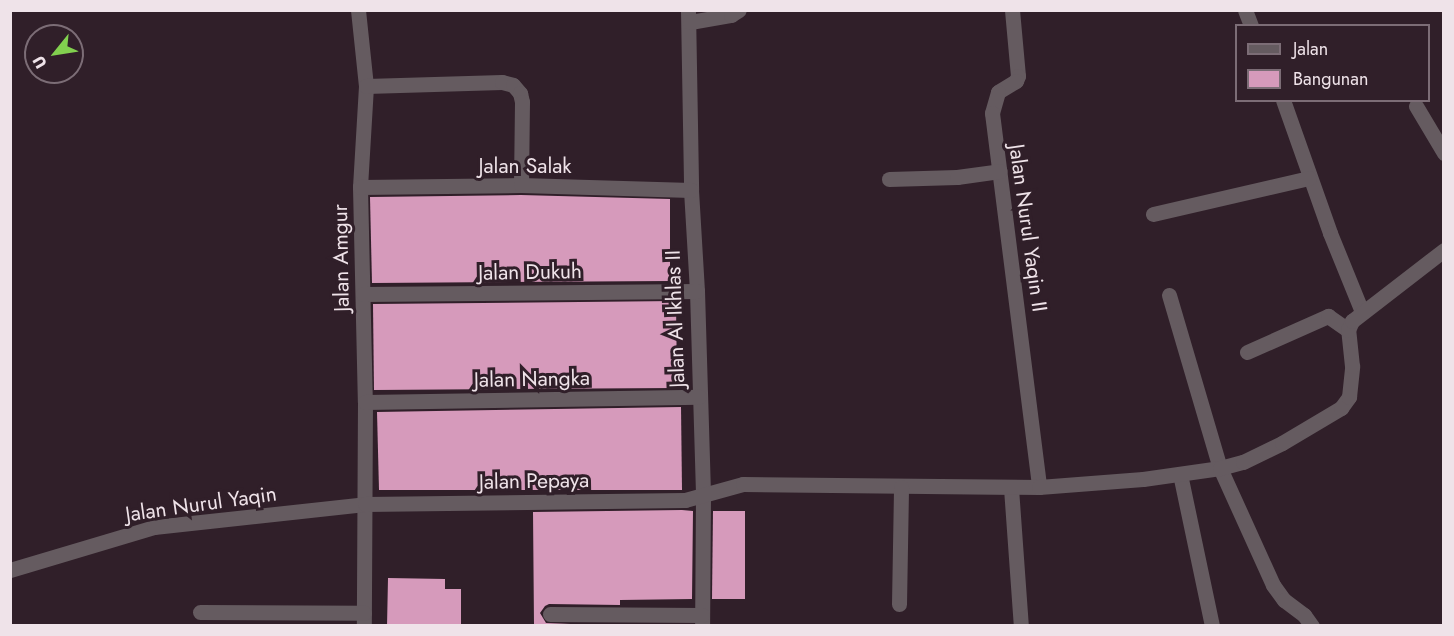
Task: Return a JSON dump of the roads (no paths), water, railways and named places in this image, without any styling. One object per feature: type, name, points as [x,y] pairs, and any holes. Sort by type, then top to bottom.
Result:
[{"type":"street","name":"Jalan Amgur","points":[[358,10],[366,86],[360,187],[365,402],[364,619]]},
{"type":"street","points":[[689,16],[732,15],[739,10]]},
{"type":"street","name":"Jalan Nurul Yaqin II","points":[[1012,10],[1018,76],[1012,84],[998,92],[992,113],[1039,487]]},
{"type":"street","name":"Jalan Al Ikhlas II","points":[[689,16],[690,190],[697,291],[703,496],[702,620]]},
{"type":"street","points":[[366,86],[502,82],[513,85],[520,93],[522,102],[521,185]]},
{"type":"street","points":[[1284,102],[1309,178],[1362,312]]},
{"type":"street","points":[[1416,106],[1443,153]]},
{"type":"street","points":[[889,179],[957,177],[1000,171]]},
{"type":"street","points":[[1154,214],[1309,178]]},
{"type":"street","name":"Jalan Salak","points":[[360,187],[521,185],[690,190]]},
{"type":"street","points":[[1247,352],[1328,316],[1348,330],[1362,312],[1443,250]]},
{"type":"street","name":"Jalan Dukuh","points":[[363,294],[697,291]]},
{"type":"street","points":[[1169,295],[1220,468],[1273,585],[1284,600],[1304,615],[1312,626]]},
{"type":"street","name":"Jalan Pepaya","points":[[365,504],[685,500],[743,484],[1039,487],[1220,468],[1243,462],[1282,443],[1341,408],[1349,397],[1351,381],[1348,330]]},
{"type":"street","name":"Jalan Nangka","points":[[365,402],[699,397]]},
{"type":"street","points":[[1180,474],[1212,626]]},
{"type":"street","points":[[898,604],[901,487]]},
{"type":"street","points":[[1011,488],[1021,626]]},
{"type":"street","name":"Jalan Nurul Yaqin","points":[[10,570],[154,527],[365,504]]},
{"type":"street","points":[[200,612],[237,619],[364,619]]},
{"type":"street","points":[[550,614],[702,620]]}]
